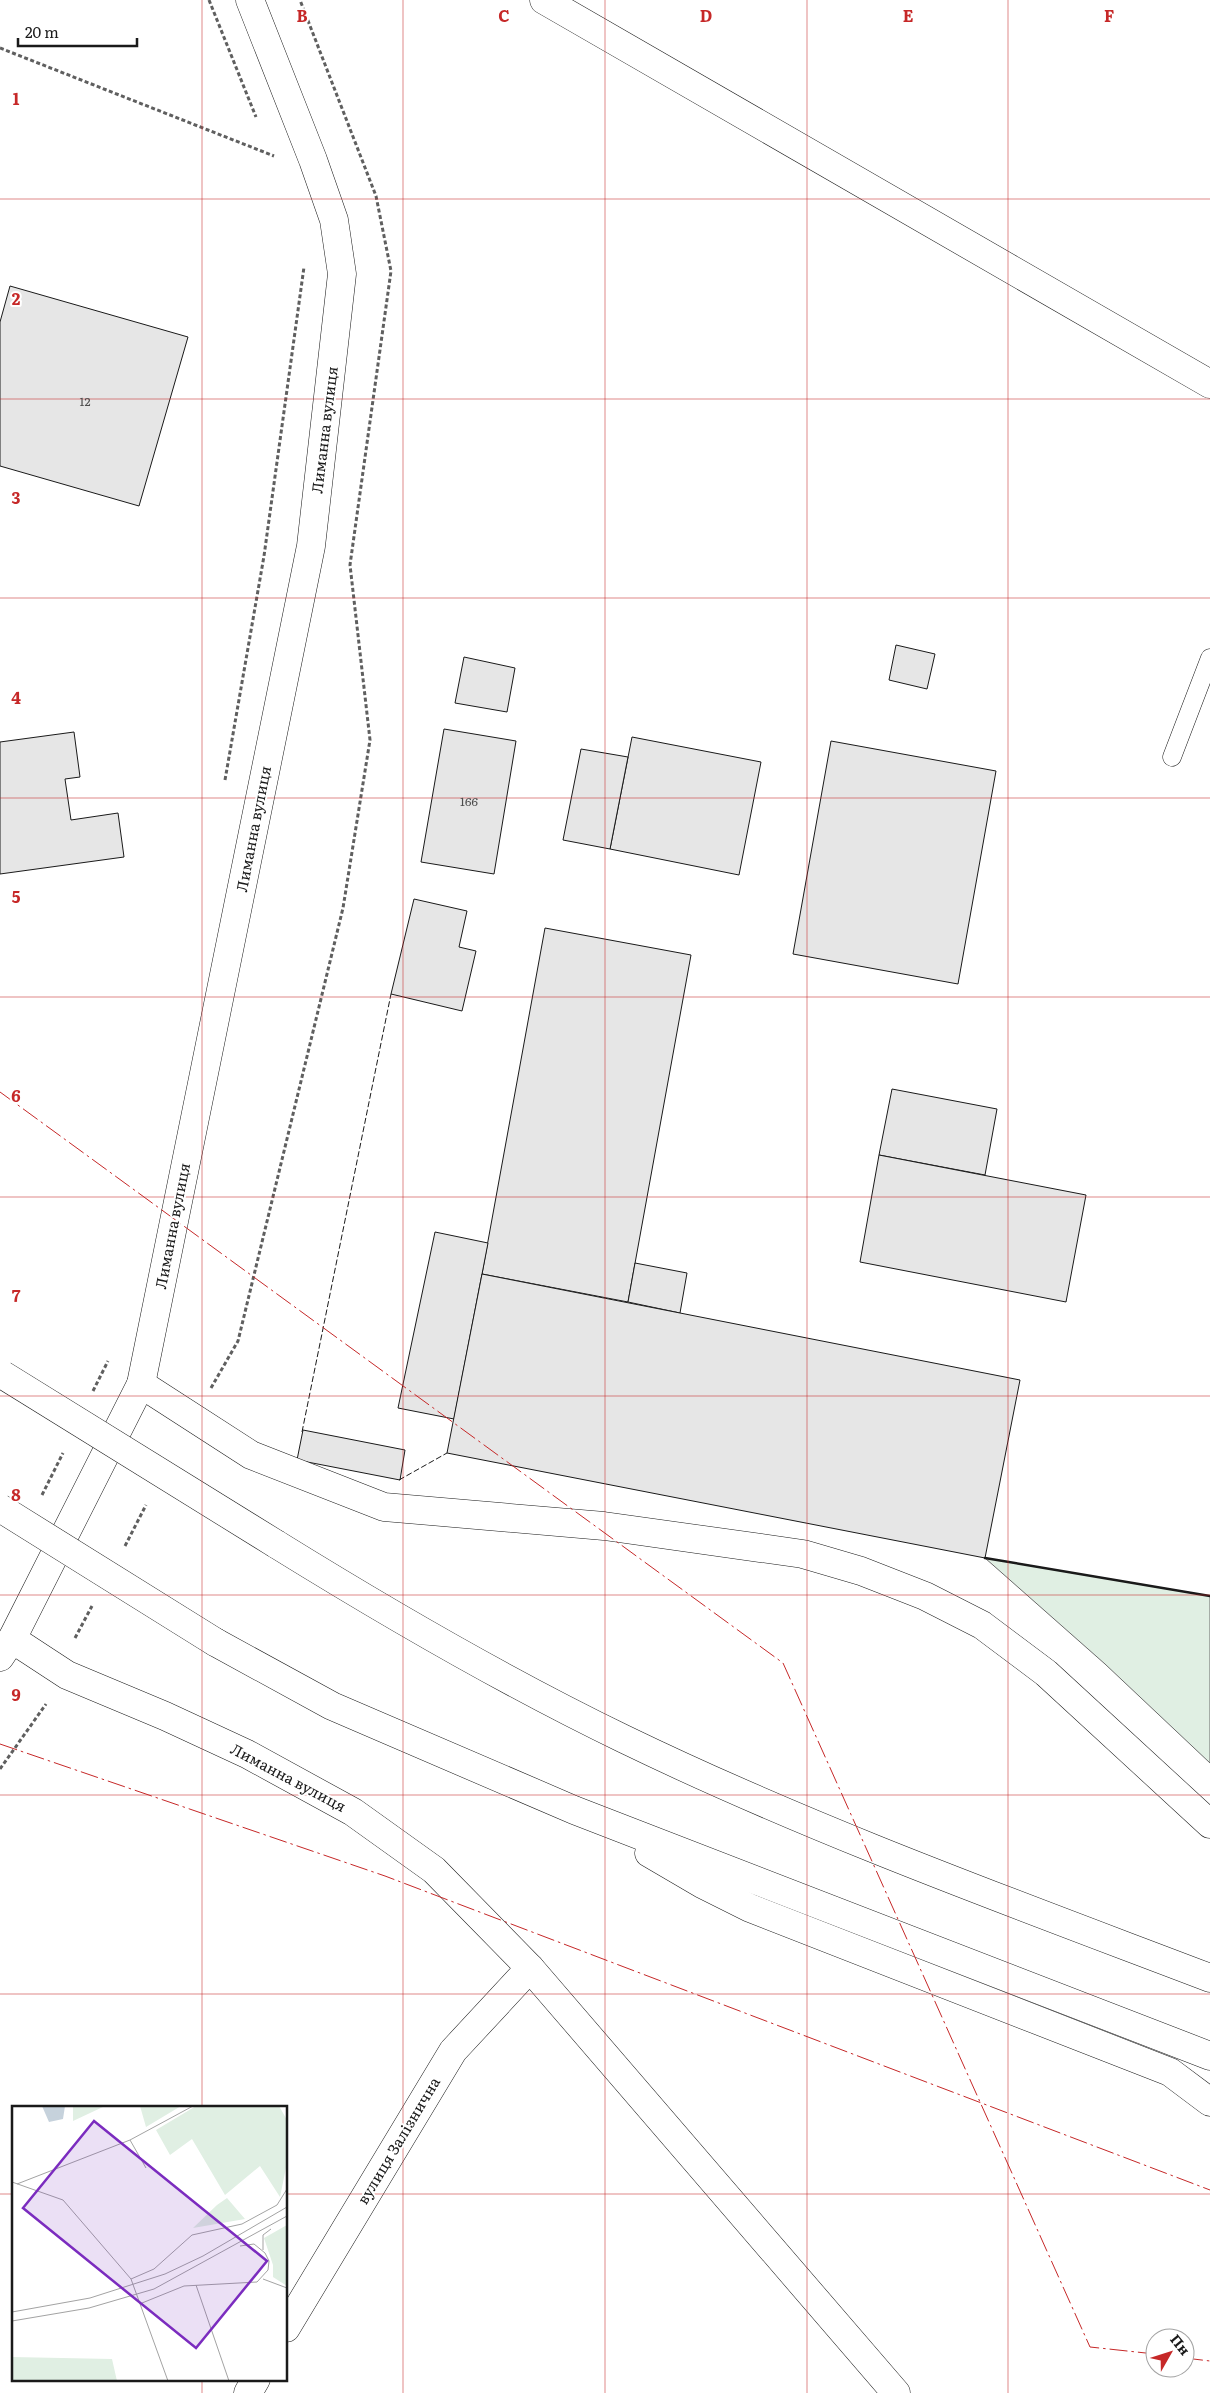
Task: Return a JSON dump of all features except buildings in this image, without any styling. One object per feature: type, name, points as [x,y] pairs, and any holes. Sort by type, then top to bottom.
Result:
[{"type":"main road","name":"Лиманна вулиця","points":[[250,0],[313,160],[334,220],[342,274],[311,546],[141,1384],[6,1648],[165,1716],[247,1754],[353,1812],[434,1870],[530,1968],[896,2393]]},
{"type":"main road","points":[[544,0],[1210,384]]},
{"type":"main road","points":[[2,1374],[411,1627],[623,1739],[823,1829],[1210,1978]]},
{"type":"main road","points":[[141,1384],[251,1455],[384,1507],[604,1526],[803,1554],[861,1570],[925,1596],[982,1625],[1046,1673],[1210,1824]]},
{"type":"main road","points":[[0,1508],[215,1642],[332,1706],[574,1810],[1210,2056]]},
{"type":"main road","points":[[574,1810],[702,1884],[750,1908],[1170,2072],[1210,2102]]},
{"type":"main road","points":[[1130,1947],[1210,1968]]},
{"type":"main road","name":"вулиця Залізнична","points":[[288,2325],[453,2051],[530,1968]]},
{"type":"main road","points":[[248,2393],[255,2380]]},
{"type":"lane","points":[[1172,758],[1210,658]]},
{"type":"path","points":[[210,0],[260,124]]},
{"type":"path","points":[[193,1418],[238,1341],[343,908],[370,740],[350,566],[391,271],[376,196],[300,0]]},
{"type":"path","points":[[0,48],[278,158],[274,149]]},
{"type":"path","points":[[224,790],[264,556],[304,263]]},
{"type":"path","points":[[93,1393],[110,1357]]},
{"type":"path","points":[[40,1500],[66,1446]]},
{"type":"path","points":[[124,1547],[147,1504]]},
{"type":"path","points":[[74,1641],[97,1598]]},
{"type":"path","points":[[0,1769],[35,1719]]},
{"type":"green space","points":[[985,1558],[1210,1596],[1210,1763],[1105,1664]]},
{"type":"fence","points":[[302,1432],[391,994]]},
{"type":"fence","points":[[399,1480],[447,1453]]},
{"type":"wall","points":[[985,1558],[1210,1596]]},
{"type":"power","points":[[0,1092],[783,1663],[1090,2347],[1145,2353]]},
{"type":"power","points":[[0,1744],[385,1876],[1210,2190]]},
{"type":"power","points":[[1195,2359],[1210,2361]]}]
